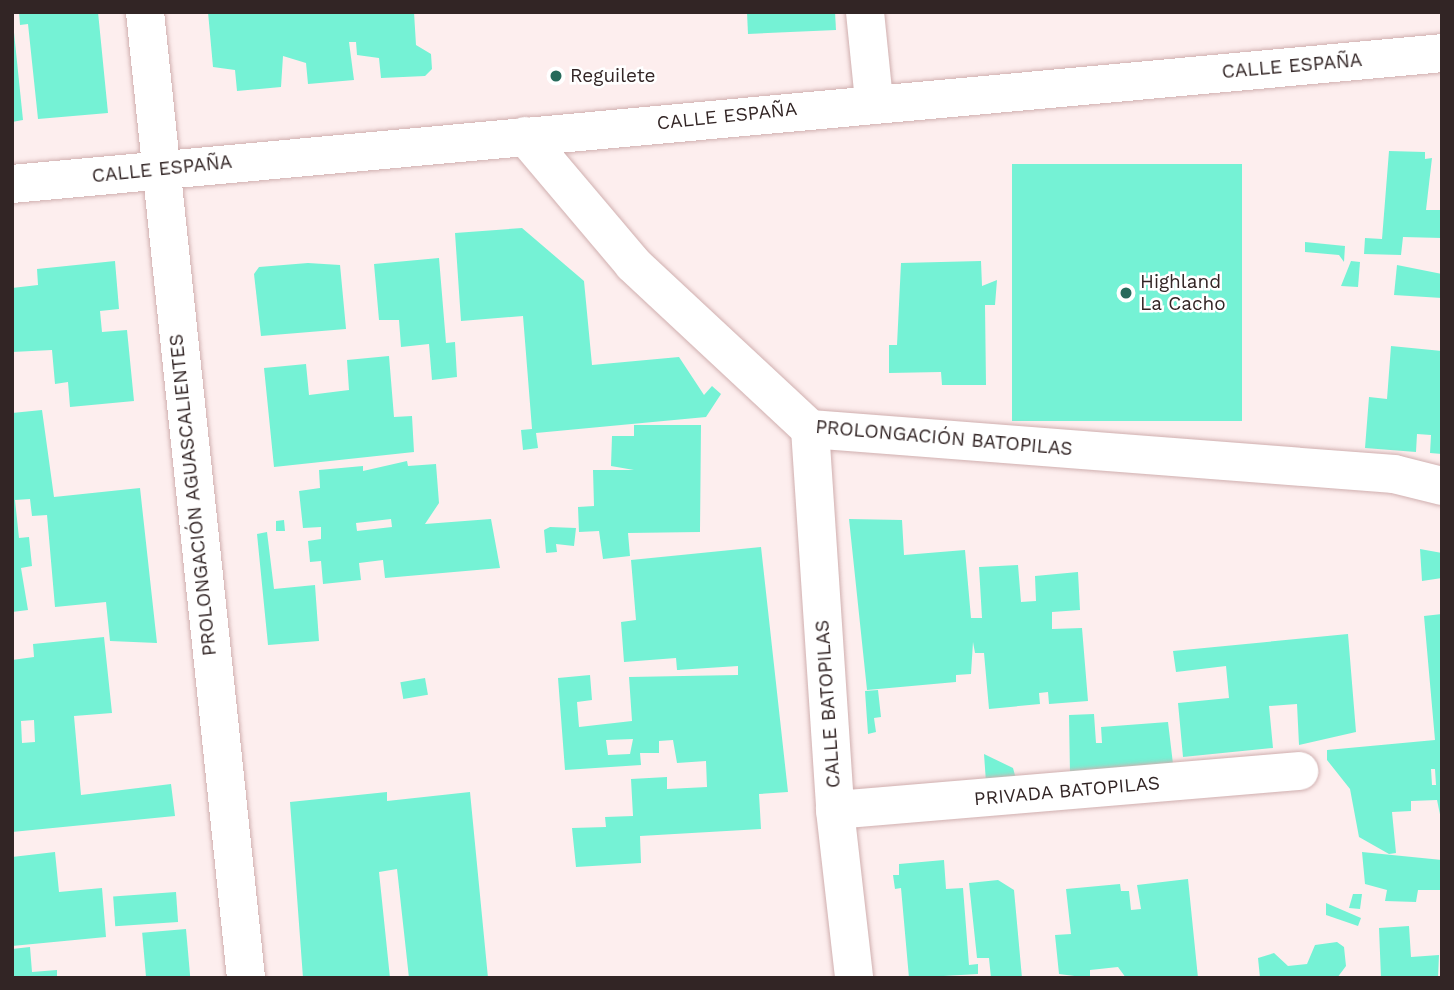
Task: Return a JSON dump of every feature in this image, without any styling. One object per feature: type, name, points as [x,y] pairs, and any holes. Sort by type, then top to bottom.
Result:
[{"type":"street","name":"PROLONGACIÓN AGUASCALIENTES","points":[[145,12],[157,169],[246,978]]},
{"type":"street","points":[[866,12],[874,101]]},
{"type":"street","name":"CALLE ESPAÑA","points":[[12,184],[874,101],[1442,53]]},
{"type":"street","name":"PROLONGACIÓN BATOPILAS","points":[[525,136],[634,264],[810,429],[1394,474],[1442,486]]},
{"type":"street","name":"CALLE BATOPILAS","points":[[810,429],[835,810],[854,978]]},
{"type":"street","name":"PRIVADA BATOPILAS","points":[[835,810],[1298,771]]},
{"type":"building","points":[[19,12],[98,12],[108,113],[38,119],[28,24],[20,25]]},
{"type":"building","points":[[208,12],[414,12],[416,45],[431,54],[432,69],[425,76],[381,78],[379,58],[357,55],[356,42],[349,42],[354,80],[308,84],[306,63],[283,56],[281,87],[237,91],[235,70],[213,67]]},
{"type":"building","points":[[747,12],[835,12],[836,30],[748,34]]},
{"type":"building","points":[[12,13],[23,120],[12,122]]},
{"type":"building","points":[[1389,151],[1425,152],[1425,159],[1432,158],[1426,210],[1442,210],[1442,238],[1403,237],[1401,255],[1364,254],[1365,238],[1382,239]]},
{"type":"building","name":"Highland La Cacho","points":[[1012,164],[1242,164],[1242,421],[1012,421]]},
{"type":"building","points":[[522,228],[584,281],[592,365],[679,357],[704,395],[712,386],[721,394],[706,417],[536,433],[538,448],[523,450],[521,430],[532,429],[523,316],[461,321],[455,233]]},
{"type":"building","points":[[1305,242],[1345,246],[1344,262],[1339,255],[1305,252]]},
{"type":"building","points":[[439,258],[446,343],[455,342],[457,377],[432,380],[429,344],[401,347],[399,320],[379,320],[374,264]]},
{"type":"building","points":[[115,261],[119,309],[100,311],[102,332],[127,330],[134,401],[70,407],[68,382],[55,384],[52,350],[12,352],[12,288],[38,285],[37,269]]},
{"type":"building","points":[[981,261],[982,286],[997,280],[995,305],[985,305],[986,385],[942,385],[941,372],[889,373],[889,345],[897,345],[901,263]]},
{"type":"building","points":[[1351,261],[1360,262],[1358,287],[1341,286]]},
{"type":"building","points":[[308,263],[340,265],[346,329],[261,336],[254,274],[259,267]]},
{"type":"building","points":[[1397,265],[1442,274],[1442,298],[1394,295]]},
{"type":"building","points":[[1391,346],[1442,351],[1442,454],[1430,453],[1431,435],[1417,434],[1416,452],[1365,448],[1369,397],[1387,399]]},
{"type":"building","points":[[389,356],[394,417],[412,416],[414,452],[274,467],[264,368],[306,364],[309,395],[349,390],[347,360]]},
{"type":"building","points":[[42,410],[54,497],[140,488],[157,643],[110,641],[106,602],[55,607],[47,515],[32,516],[30,499],[15,500],[19,538],[29,537],[32,566],[21,568],[28,610],[12,612],[12,413]]},
{"type":"building","points":[[634,425],[701,425],[700,532],[628,533],[630,556],[603,559],[599,531],[579,532],[578,507],[594,506],[593,470],[634,470],[611,466],[612,436],[634,436]]},
{"type":"building","points":[[407,461],[408,466],[436,464],[439,503],[425,524],[491,519],[500,568],[385,578],[383,560],[359,563],[361,580],[323,584],[321,561],[310,562],[308,541],[321,539],[321,527],[303,528],[299,491],[320,488],[319,470],[363,466],[363,471]],"holes":[[[391,519],[392,527],[357,531],[356,523]]]},
{"type":"building","points":[[849,519],[902,520],[904,555],[965,550],[971,618],[982,618],[979,567],[1018,565],[1021,602],[1036,601],[1035,576],[1078,572],[1080,610],[1052,612],[1052,629],[1082,628],[1088,701],[1049,704],[1048,692],[1039,693],[1040,704],[989,709],[984,653],[975,653],[973,642],[971,674],[956,675],[956,682],[867,690]]},
{"type":"building","points":[[284,520],[285,531],[276,531],[276,521]]},
{"type":"building","points":[[550,527],[576,528],[574,546],[556,544],[557,552],[546,553],[544,530]]},
{"type":"building","points":[[267,532],[274,589],[315,585],[319,641],[268,645],[257,534]]},
{"type":"building","points":[[761,547],[788,792],[759,794],[761,829],[640,836],[641,863],[576,867],[572,828],[606,827],[605,817],[633,816],[631,779],[667,777],[667,789],[707,787],[706,761],[677,763],[673,740],[659,741],[659,753],[640,753],[641,765],[565,770],[558,678],[590,675],[592,700],[577,702],[579,727],[632,721],[629,677],[738,675],[738,666],[677,670],[676,658],[624,662],[621,622],[636,620],[631,560]],"holes":[[[633,739],[630,754],[608,755],[606,740]]]},
{"type":"building","points":[[1420,549],[1442,553],[1442,578],[1422,581]]},
{"type":"building","points":[[1442,614],[1442,824],[1437,800],[1411,801],[1411,811],[1392,812],[1396,853],[1389,854],[1359,837],[1350,789],[1327,760],[1327,750],[1435,740],[1424,616]],"holes":[[[1431,769],[1435,769],[1436,785],[1432,785]]]},
{"type":"building","points":[[1348,634],[1356,732],[1299,745],[1297,704],[1269,706],[1273,748],[1183,757],[1178,703],[1229,698],[1226,666],[1176,672],[1173,651]]},
{"type":"building","points":[[104,637],[112,713],[74,716],[81,795],[171,784],[175,816],[12,832],[12,660],[34,657],[33,644]],"holes":[[[34,720],[35,742],[22,743],[21,721]]]},
{"type":"building","points":[[425,678],[428,695],[403,699],[400,682]]},
{"type":"building","points":[[878,690],[881,717],[874,718],[876,732],[868,734],[865,691]]},
{"type":"building","points":[[1094,714],[1096,743],[1102,743],[1101,727],[1168,722],[1173,764],[1070,774],[1069,715]]},
{"type":"building","points":[[984,754],[1013,768],[1016,779],[986,782]]},
{"type":"building","points":[[387,792],[387,801],[470,792],[488,978],[409,978],[397,869],[379,872],[390,978],[303,978],[290,802]]},
{"type":"building","points":[[55,852],[59,892],[102,888],[106,937],[12,946],[12,857]]},
{"type":"building","points":[[1362,852],[1442,860],[1442,890],[1418,890],[1416,902],[1385,901],[1387,890],[1365,884]]},
{"type":"building","points":[[944,860],[946,889],[963,888],[969,965],[978,964],[978,974],[909,978],[901,888],[895,889],[893,875],[899,875],[899,864]]},
{"type":"building","points":[[1188,879],[1198,978],[1126,978],[1118,967],[1090,970],[1090,978],[1059,974],[1055,935],[1071,934],[1066,889],[1120,884],[1121,891],[1129,891],[1131,910],[1141,909],[1137,885]]},
{"type":"building","points":[[998,880],[1014,890],[1022,978],[991,978],[989,958],[977,958],[969,883]]},
{"type":"building","points":[[176,892],[178,922],[115,926],[113,896]]},
{"type":"building","points":[[1353,894],[1362,894],[1360,909],[1349,908]]},
{"type":"building","points":[[1326,903],[1361,918],[1358,926],[1326,915]]},
{"type":"building","points":[[1409,926],[1411,957],[1439,955],[1438,978],[1381,978],[1379,928]]},
{"type":"building","points":[[186,929],[190,978],[146,978],[142,933]]},
{"type":"building","points":[[1337,942],[1344,947],[1346,966],[1337,978],[1260,978],[1258,958],[1274,953],[1288,966],[1307,964],[1315,945]]},
{"type":"building","points":[[30,947],[32,972],[57,970],[57,978],[12,978],[12,949]]},
{"type":"place","name":"Reguilete","points":[[556,76]]},
{"type":"place","name":"Highland La Cacho","points":[[1126,293]]}]
